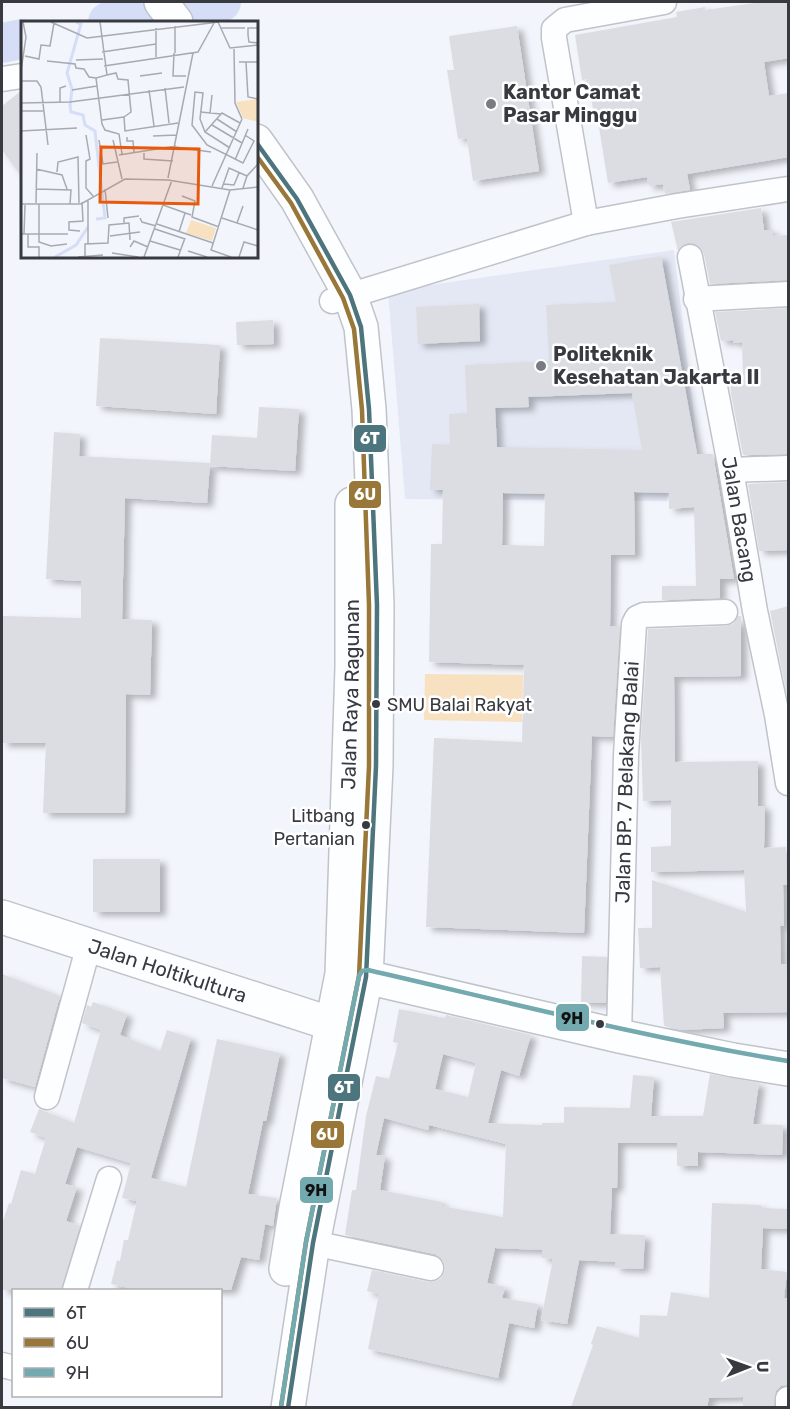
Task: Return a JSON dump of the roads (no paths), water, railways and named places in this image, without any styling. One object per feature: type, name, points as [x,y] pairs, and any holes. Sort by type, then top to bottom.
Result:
[{"type":"main road","points":[[139,2],[153,21]]},
{"type":"main road","points":[[160,2],[175,21]]},
{"type":"main road","name":"Jalan Raya Ragunan","points":[[258,144],[297,199],[341,298],[350,447],[353,561],[352,667],[342,974],[296,1208],[266,1407]]},
{"type":"main road","name":"Jalan Raya Ragunan","points":[[258,178],[314,264],[361,327],[367,378],[376,572],[378,668],[376,766],[366,977],[313,1243],[288,1407]]},
{"type":"main road","name":"Jalan Holtikultura","points":[[2,917],[332,1024]]},
{"type":"main road","points":[[366,977],[619,1036],[733,1060],[789,1069]]},
{"type":"street","points":[[586,223],[554,29],[565,20],[664,2]]},
{"type":"street","points":[[2,79],[21,76]]},
{"type":"street","points":[[341,298],[586,223],[789,189]]},
{"type":"street","name":"Jalan Bacang","points":[[690,257],[696,299],[731,470],[755,611],[789,783]]},
{"type":"street","points":[[696,299],[789,294]]},
{"type":"street","points":[[731,470],[789,468]]},
{"type":"street","name":"Jalan BP. 7 Belakang Balai","points":[[619,1036],[626,755],[635,620],[644,615],[725,612]]},
{"type":"street","points":[[47,1097],[89,945]]},
{"type":"street","points":[[75,1289],[109,1179]]},
{"type":"street","points":[[313,1243],[430,1268]]},
{"type":"street","points":[[788,1407],[789,1399]]},
{"type":"waterway","points":[[114,21],[221,2]]},
{"type":"waterway","points":[[2,43],[21,39]]},
{"type":"place","name":"Kantor Camat Pasar Minggu","points":[[491,104]]},
{"type":"place","name":"Politeknik Kesehatan Jakarta II","points":[[541,366]]},
{"type":"place","name":"SMU Balai Rakyat","points":[[376,704]]},
{"type":"place","name":"Litbang Pertanian","points":[[366,825]]}]
